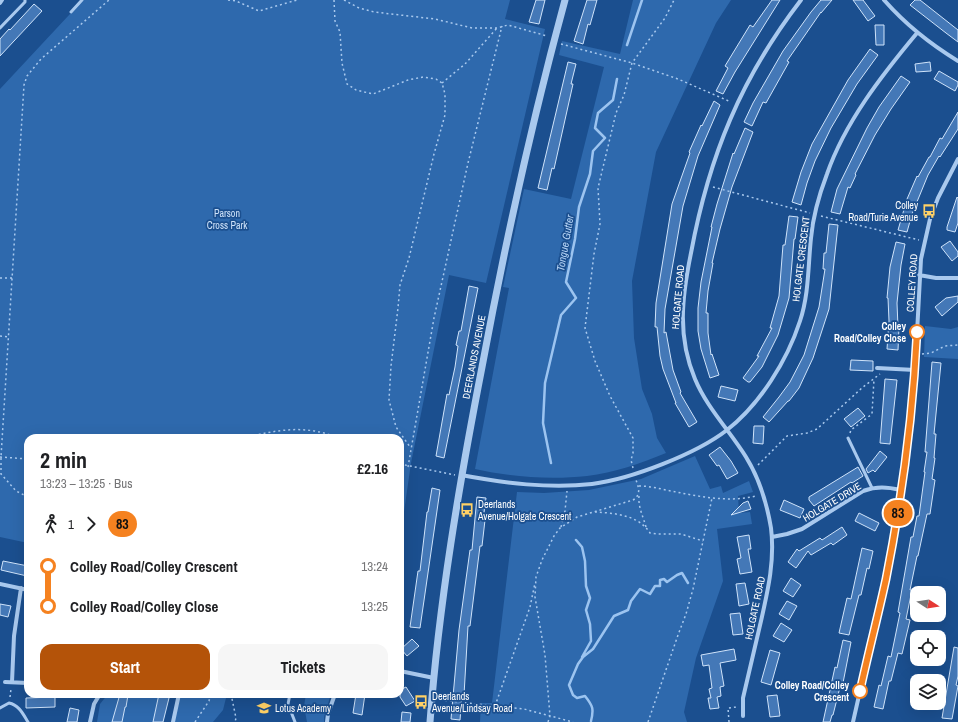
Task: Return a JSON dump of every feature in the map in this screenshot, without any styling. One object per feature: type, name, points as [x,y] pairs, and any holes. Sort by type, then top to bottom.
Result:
[{"type":"street","name":"DEERLANDS AVENUE","points":[[430,722],[452,533],[461,476],[511,220],[565,0]]},
{"type":"street","name":"HOLGATE ROAD","points":[[743,716],[743,698],[770,579],[772,565],[772,537],[767,511],[753,471],[746,458],[709,406],[695,380],[685,350],[682,318],[689,262],[706,185],[715,157],[736,104],[749,78],[766,50],[801,0]]},
{"type":"street","points":[[884,0],[899,17],[917,33],[958,61]]},
{"type":"street","name":"HOLGATE CRESCENT","points":[[461,476],[505,483],[567,485],[592,484],[615,480],[685,454],[727,430],[746,412],[777,371],[793,341],[801,320],[806,298],[811,236],[815,214],[827,172],[844,135],[872,90],[888,67],[917,33]]},
{"type":"street","name":"COLLEY ROAD","points":[[854,722],[885,581],[901,490],[915,370],[920,259],[930,219],[938,198],[958,159]]},
{"type":"street","points":[[919,275],[936,278],[958,278]]},
{"type":"street","points":[[877,368],[915,370]]},
{"type":"street","name":"HOLGATE DRIVE","points":[[772,537],[802,529],[863,491],[881,486],[901,490]]},
{"type":"street","points":[[0,584],[24,589]]},
{"type":"street","points":[[12,682],[14,636],[21,588]]},
{"type":"street","points":[[404,672],[434,678]]},
{"type":"street","points":[[5,682],[24,683]]},
{"type":"street","points":[[90,722],[94,704],[98,698]]},
{"type":"street","points":[[173,722],[178,698]]},
{"type":"street","points":[[327,722],[328,714],[334,698]]},
{"type":"lane","points":[[0,28],[25,2],[25,0]]},
{"type":"lane","points":[[71,12],[82,0]]},
{"type":"lane","points":[[848,438],[872,488]]},
{"type":"lane","points":[[289,698],[288,704],[295,722]]},
{"type":"lane","points":[[0,708],[9,703],[19,707],[28,722]]},
{"type":"path","points":[[24,495],[16,491],[1,474],[1,457],[24,85],[27,76],[41,59],[109,0]]},
{"type":"path","points":[[228,0],[236,1],[259,11],[297,0]]},
{"type":"path","points":[[334,0],[335,21],[340,32],[342,63],[347,84],[356,90],[373,94],[408,80],[424,77],[436,79],[442,83],[445,94],[445,114],[409,258],[400,285],[391,366],[389,400],[396,427],[401,434]]},
{"type":"path","points":[[344,0],[359,8],[374,12],[435,19],[472,28],[498,28]]},
{"type":"path","points":[[674,0],[665,18],[632,63],[624,95],[616,113],[598,188],[600,224],[594,254],[586,328],[595,361],[610,396],[632,438],[633,452],[631,460],[638,486],[639,508],[646,526],[650,533],[681,534],[703,541]]},
{"type":"path","points":[[408,466],[410,447],[434,318],[468,163],[502,26]]},
{"type":"path","points":[[442,83],[465,64],[498,28],[508,26],[520,28],[554,40],[632,63],[678,79],[736,104]]},
{"type":"path","points":[[0,278],[12,278]]},
{"type":"path","points":[[0,336],[9,337]]},
{"type":"path","points":[[916,354],[931,353],[945,346],[958,345]]},
{"type":"path","points":[[753,471],[787,436],[807,433],[817,429],[863,387],[888,369]]},
{"type":"path","points":[[848,438],[851,430],[872,414],[874,379]]},
{"type":"path","points":[[258,434],[273,430],[298,429],[330,434]]},
{"type":"path","points":[[404,438],[410,447]]},
{"type":"path","points":[[1,457],[24,459]]},
{"type":"path","points":[[404,465],[461,476]]},
{"type":"path","points":[[495,706],[530,607],[536,577],[542,560],[548,545],[560,528],[565,511],[567,485]]},
{"type":"path","points":[[638,486],[649,485],[729,500],[744,499],[762,494]]},
{"type":"path","points":[[560,528],[577,517],[633,500],[638,497],[639,493]]},
{"type":"path","points":[[648,722],[686,614],[712,498]]},
{"type":"path","points":[[592,512],[610,513],[638,521],[646,526]]},
{"type":"path","points":[[536,577],[535,597],[545,655],[550,716],[548,722]]},
{"type":"path","points":[[9,703],[12,682]]},
{"type":"path","points":[[195,722],[210,698]]},
{"type":"path","points":[[232,698],[236,718],[235,722]]},
{"type":"path","points":[[432,699],[524,709],[573,722]]},
{"type":"path","points":[[729,722],[728,708],[743,707]]},
{"type":"green space","name":"Parson Cross Park","points":[[83,0],[510,0],[505,19],[545,29],[486,283],[449,275],[411,463],[404,512],[404,434],[24,434],[24,542],[0,537],[0,89]]},
{"type":"green space","points":[[633,0],[731,0],[716,23],[656,152],[632,281],[634,338],[642,389],[652,414],[657,438],[666,453],[617,470],[587,476],[559,478],[531,477],[475,469],[509,288],[503,287],[524,189],[571,199],[604,67],[559,55],[562,41],[620,54]]},
{"type":"green space","points":[[925,326],[951,329],[958,327],[958,359],[924,357]]},
{"type":"green space","points":[[695,456],[710,489],[721,486],[723,493],[749,481],[753,492],[738,496],[739,513],[750,512],[752,524],[717,529],[723,581],[696,658],[684,712],[687,722],[480,722],[481,703],[492,703],[517,492],[544,493],[589,490],[641,479]]},
{"type":"green space","points":[[105,698],[168,698],[163,722],[97,722],[100,704]]},
{"type":"green space","points":[[178,698],[226,698],[223,710],[213,722],[173,722]]},
{"type":"green space","points":[[305,698],[330,698],[324,722],[307,722],[304,706]]},
{"type":"building","points":[[536,0],[545,0],[539,24],[529,22]]},
{"type":"building","points":[[587,0],[597,0],[590,25],[588,24],[583,44],[574,41]]},
{"type":"building","points":[[772,0],[780,0],[723,94],[716,91],[728,68],[725,66],[750,25],[753,27]]},
{"type":"building","points":[[821,0],[832,0],[821,12],[787,61],[789,62],[766,103],[763,102],[752,126],[744,122],[753,103],[783,51]]},
{"type":"building","points":[[853,0],[863,0],[875,16],[868,21]]},
{"type":"building","points":[[915,0],[920,0],[958,30],[958,42],[910,5]]},
{"type":"building","points":[[34,4],[42,11],[0,56],[0,39]]},
{"type":"building","points":[[875,25],[884,25],[884,45],[876,45]]},
{"type":"building","points":[[870,49],[878,55],[857,84],[831,128],[815,161],[801,205],[792,202],[801,172],[812,144],[848,80]]},
{"type":"building","points":[[568,62],[576,64],[571,84],[573,84],[554,169],[552,168],[547,190],[538,188]]},
{"type":"building","points":[[930,62],[931,71],[916,72],[915,64]]},
{"type":"building","points":[[939,71],[958,82],[955,91],[934,79]]},
{"type":"building","points":[[901,76],[910,82],[875,135],[855,174],[856,175],[850,188],[848,187],[840,214],[831,212],[837,189],[867,128],[879,107]]},
{"type":"building","points":[[714,101],[720,105],[698,156],[683,206],[665,309],[664,333],[666,332],[673,370],[681,392],[680,393],[697,422],[689,427],[675,403],[663,369],[657,327],[655,327],[656,303],[672,204],[690,153],[689,152]]},
{"type":"building","points":[[958,112],[958,129],[928,175],[912,214],[907,232],[898,230],[904,206],[917,176],[918,177],[940,138],[942,139]]},
{"type":"building","points":[[745,128],[753,132],[732,187],[720,229],[712,263],[708,291],[706,313],[708,313],[708,333],[711,355],[712,354],[719,375],[710,378],[701,349],[698,331],[698,308],[701,282],[711,227],[717,204],[733,153],[734,154]]},
{"type":"building","points":[[957,197],[958,223],[955,232],[947,230],[947,227]]},
{"type":"building","points":[[789,216],[798,217],[794,239],[789,298],[778,335],[762,367],[750,382],[748,382],[743,378],[759,356],[757,356],[772,328],[770,328],[779,296],[783,245],[785,245]]},
{"type":"building","points":[[829,224],[838,225],[829,309],[813,358],[799,388],[769,422],[763,417],[790,382],[804,355],[819,307],[825,269],[823,269],[824,253],[826,253]]},
{"type":"building","points":[[950,241],[958,252],[958,256],[952,261],[941,247]]},
{"type":"building","points":[[896,242],[905,244],[897,303],[899,327],[898,350],[887,349],[889,321],[887,298],[890,267]]},
{"type":"building","points":[[469,286],[478,288],[444,458],[436,456],[447,394],[449,395],[455,367],[458,346],[456,345],[459,331],[461,331]]},
{"type":"building","points":[[958,296],[958,302],[942,316],[935,307],[946,298]]},
{"type":"building","points":[[851,360],[873,361],[873,371],[850,370]]},
{"type":"building","points":[[932,362],[941,363],[934,434],[936,434],[935,458],[932,479],[935,480],[930,514],[927,514],[910,586],[910,600],[906,619],[910,620],[902,654],[898,653],[891,681],[889,681],[883,709],[874,707],[888,656],[891,657],[900,613],[898,612],[911,537],[913,537],[917,516],[919,516],[927,452],[925,452]]},
{"type":"building","points":[[885,379],[897,380],[890,444],[880,443]]},
{"type":"building","points":[[721,386],[738,390],[735,401],[718,397]]},
{"type":"building","points":[[858,408],[865,416],[851,427],[844,419]]},
{"type":"building","points":[[754,426],[764,426],[763,444],[753,443]]},
{"type":"building","points":[[720,447],[738,473],[727,479],[719,465],[717,466],[709,455]]},
{"type":"building","points":[[880,451],[887,457],[875,472],[873,470],[868,473],[866,469]]},
{"type":"building","points":[[858,467],[863,476],[814,506],[809,500],[809,497]]},
{"type":"building","points":[[432,488],[440,490],[420,628],[410,627],[418,571],[420,571],[427,512]]},
{"type":"building","points":[[477,497],[486,498],[483,520],[485,520],[482,546],[480,546],[470,626],[468,626],[464,695],[462,695],[460,720],[451,719],[459,630],[470,550],[472,550]]},
{"type":"building","points":[[784,500],[804,509],[800,518],[780,510]]},
{"type":"building","points":[[748,501],[751,509],[731,515],[743,503]]},
{"type":"building","points":[[859,513],[879,523],[875,531],[855,521]]},
{"type":"building","points":[[842,527],[847,535],[833,545],[831,543],[811,555],[808,551],[796,568],[788,562],[797,549],[799,551],[820,538],[822,540]]},
{"type":"building","points":[[749,535],[751,549],[748,549],[752,572],[740,574],[737,559],[741,558],[737,537]]},
{"type":"building","points":[[862,548],[873,551],[869,569],[867,568],[861,595],[859,595],[849,635],[839,633],[847,598],[851,599]]},
{"type":"building","points":[[3,561],[24,565],[24,575],[1,570]]},
{"type":"building","points":[[791,578],[801,585],[793,597],[783,591]]},
{"type":"building","points":[[745,583],[749,604],[739,606],[736,584]]},
{"type":"building","points":[[787,601],[797,606],[789,620],[779,614]]},
{"type":"building","points":[[0,604],[11,606],[8,617],[0,615]]},
{"type":"building","points":[[740,613],[743,634],[733,635],[730,614]]},
{"type":"building","points":[[781,623],[792,630],[784,642],[773,636]]},
{"type":"building","points":[[412,639],[419,646],[407,656],[404,652],[404,646]]},
{"type":"building","points":[[843,640],[851,642],[842,688],[840,687],[830,722],[823,722],[835,667],[837,668]]},
{"type":"building","points":[[954,647],[958,648],[958,676],[956,685],[958,686],[952,719],[942,718],[943,710],[946,710],[946,694]]},
{"type":"building","points":[[734,649],[736,660],[720,663],[724,686],[720,687],[721,696],[717,697],[719,708],[710,709],[708,698],[711,698],[709,689],[712,688],[709,665],[703,666],[701,655]]},
{"type":"building","points":[[770,650],[780,653],[771,685],[761,682]]},
{"type":"building","points":[[406,687],[415,701],[406,706],[401,698],[404,698],[404,688]]},
{"type":"building","points":[[777,695],[780,716],[770,717],[767,696]]},
{"type":"building","points":[[26,698],[55,698],[55,707],[26,708]]},
{"type":"building","points":[[119,698],[128,698],[122,722],[112,722]]},
{"type":"building","points":[[158,698],[169,698],[163,722],[153,722]]},
{"type":"building","points":[[355,698],[364,698],[362,715],[353,713]]},
{"type":"building","points":[[70,708],[79,710],[77,722],[67,722]]},
{"type":"building","points":[[402,712],[411,713],[410,722],[401,722]]},
{"type":"waterway","name":"Tongue Gutter","points":[[627,45],[642,0]]},
{"type":"waterway","name":"Tongue Gutter","points":[[551,463],[543,423],[545,383],[561,315],[576,298],[566,282],[575,239],[579,207],[590,174],[593,151],[605,138],[595,128],[598,113],[613,100],[617,79]]},
{"type":"waterway","name":"Tongue Gutter","points":[[576,540],[582,547],[585,561],[586,586],[590,598],[586,610],[590,624],[591,641],[582,657]]},
{"type":"waterway","points":[[591,721],[593,710],[590,702],[585,696],[577,698],[573,695],[569,685],[578,664],[583,657],[593,649],[614,616],[628,610],[631,601],[640,589],[650,594],[655,586],[660,586],[660,580],[664,579],[667,582],[682,573],[688,583]]},
{"type":"bus line","name":"83","points":[[860,691],[885,581],[901,490],[908,442],[917,332]]},
{"type":"place","name":"Colley Road/Turie Avenue","points":[[929,211]]},
{"type":"place","name":"Colley Road/Colley Close","points":[[917,332]]},
{"type":"place","name":"Deerlands Avenue/Holgate Crescent","points":[[467,510]]},
{"type":"place","name":"Colley Road/Colley Crescent","points":[[860,691]]},
{"type":"place","name":"Deerlands Avenue/Lindsay Road","points":[[421,702]]},
{"type":"place","name":"Lotus Academy","points":[[264,708]]}]
